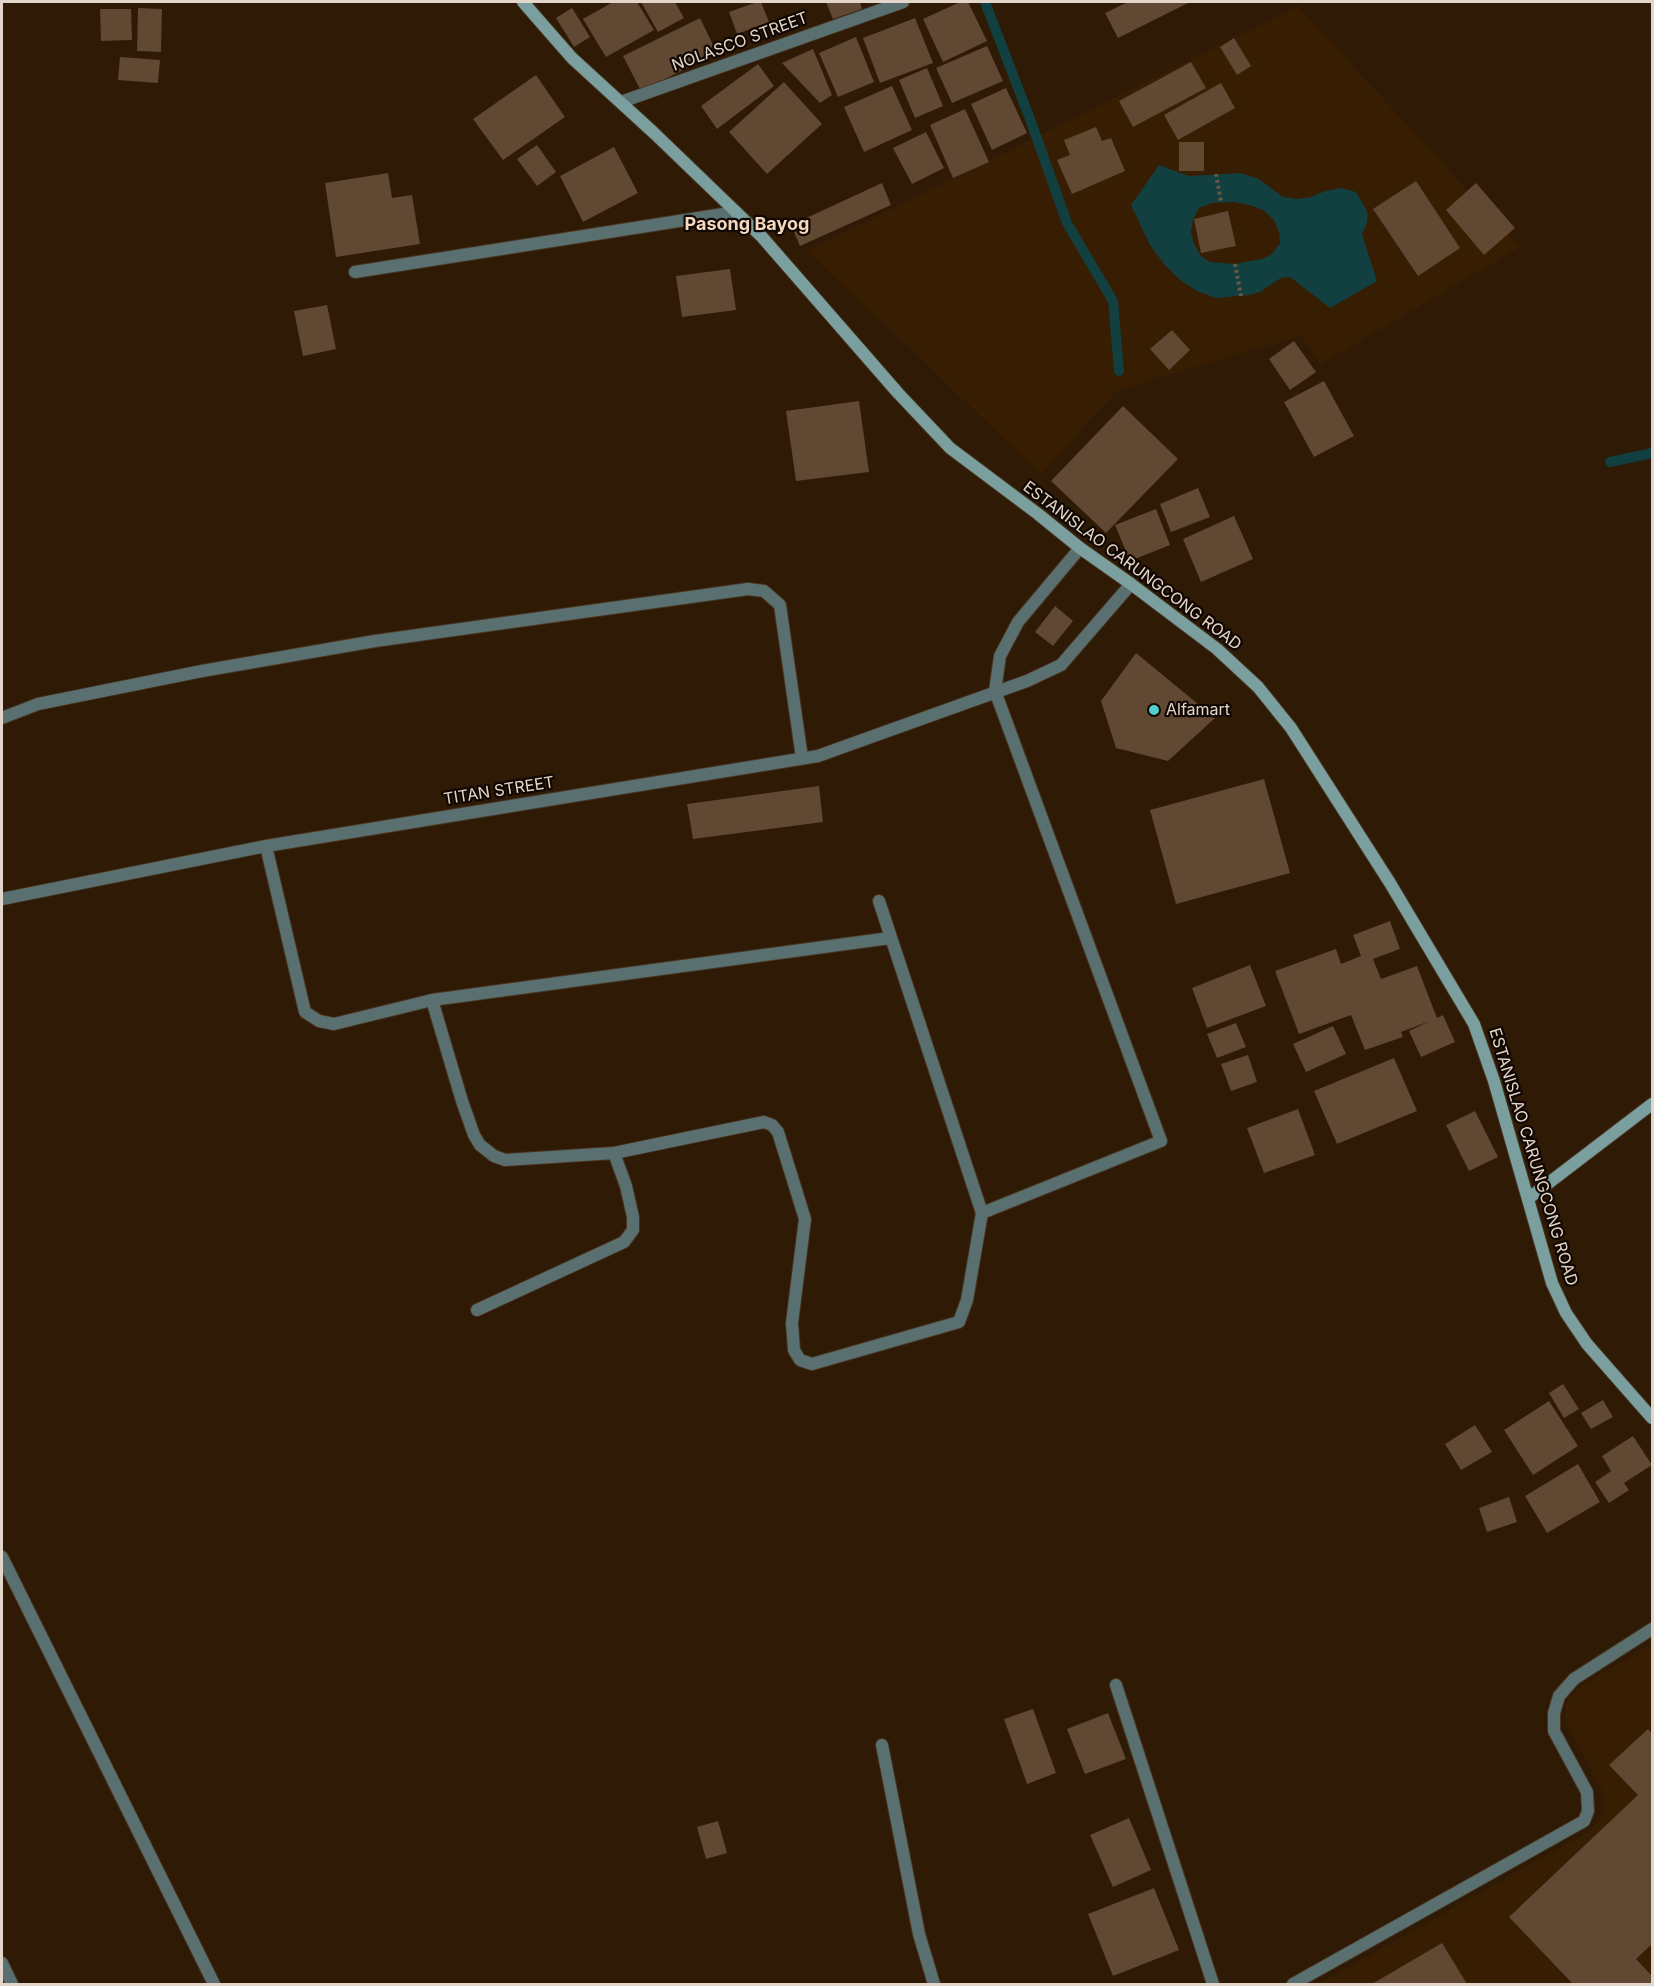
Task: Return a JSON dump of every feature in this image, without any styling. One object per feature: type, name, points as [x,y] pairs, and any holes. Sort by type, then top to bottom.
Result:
[{"type":"street","name":"ESTANISLAO CARUNGCONG ROAD","points":[[523,2],[572,58],[762,237],[898,393],[950,448],[1217,649],[1258,687],[1291,728],[1390,883],[1474,1024],[1494,1081],[1552,1283],[1566,1313],[1587,1344],[1653,1418]]},
{"type":"street","name":"NOLASCO STREET","points":[[621,102],[903,2]]},
{"type":"street","points":[[354,272],[736,212]]},
{"type":"street","points":[[981,1213],[1161,1141],[995,691],[1000,656],[1018,622],[1080,548]]},
{"type":"street","name":"TITAN STREET","points":[[2,899],[266,846],[818,756],[1027,681],[1061,665],[1131,584]]},
{"type":"street","points":[[2,718],[38,704],[236,665],[375,641],[748,590],[764,591],[780,605],[802,758]]},
{"type":"street","points":[[266,846],[304,1012],[319,1022],[334,1024],[432,1000],[890,938]]},
{"type":"street","points":[[432,1000],[474,1136],[495,1156],[505,1160],[615,1153],[764,1122],[772,1125],[778,1132],[805,1219],[792,1323],[794,1350],[800,1360],[812,1364],[958,1322],[967,1300],[981,1213],[879,901]]},
{"type":"street","points":[[1528,1198],[1653,1104]]},
{"type":"street","points":[[477,1310],[624,1242],[633,1230],[633,1218],[615,1153]]},
{"type":"street","points":[[2,1557],[214,1984]]},
{"type":"street","points":[[1293,1984],[1584,1821],[1588,1810],[1587,1792],[1554,1731],[1554,1713],[1559,1696],[1574,1679],[1653,1629]]},
{"type":"street","points":[[1116,1685],[1213,1984]]},
{"type":"street","points":[[882,1745],[919,1934],[934,1984]]},
{"type":"street","points":[[2,1963],[12,1984]]},
{"type":"path","points":[[1216,174],[1221,202]]},
{"type":"path","points":[[1235,264],[1242,296]]},
{"type":"shaded area","points":[[1298,6],[1520,247],[1320,365],[1301,336],[1118,390],[1041,474],[807,251]]},
{"type":"shaded area","points":[[1652,1643],[1652,1984],[1318,1984],[1591,1830],[1604,1813],[1604,1794],[1564,1720],[1567,1700],[1581,1686]]},
{"type":"water","points":[[1159,165],[1189,176],[1241,173],[1259,179],[1283,197],[1297,199],[1341,188],[1356,192],[1368,213],[1362,234],[1377,281],[1330,308],[1290,277],[1281,278],[1260,292],[1216,298],[1197,291],[1180,280],[1164,264],[1150,245],[1131,205]],"holes":[[[1234,202],[1263,210],[1274,220],[1279,232],[1280,243],[1272,254],[1262,259],[1235,264],[1210,262],[1201,256],[1194,244],[1191,232],[1193,220],[1199,208],[1212,203]]]},
{"type":"building","points":[[613,2],[637,2],[654,30],[606,57],[583,19]]},
{"type":"building","points":[[641,2],[675,2],[684,18],[658,32]]},
{"type":"building","points":[[761,2],[769,22],[737,34],[729,12]]},
{"type":"building","points":[[826,2],[860,2],[862,9],[833,19]]},
{"type":"building","points":[[960,2],[968,2],[987,41],[943,62],[923,19]]},
{"type":"building","points":[[1128,2],[1190,2],[1118,38],[1105,13]]},
{"type":"building","points":[[138,8],[162,9],[161,52],[137,51]]},
{"type":"building","points":[[572,8],[590,37],[574,47],[556,18]]},
{"type":"building","points":[[100,9],[131,9],[132,40],[101,41]]},
{"type":"building","points":[[700,18],[717,53],[641,91],[623,56]]},
{"type":"building","points":[[915,18],[933,63],[880,83],[863,38]]},
{"type":"building","points":[[856,37],[874,82],[838,97],[819,53]]},
{"type":"building","points":[[1234,38],[1251,66],[1237,75],[1220,47]]},
{"type":"building","points":[[987,46],[1003,81],[952,103],[936,68]]},
{"type":"building","points":[[813,49],[832,95],[820,103],[782,63]]},
{"type":"building","points":[[120,57],[160,60],[158,83],[118,80]]},
{"type":"building","points":[[1191,62],[1206,88],[1133,127],[1119,101]]},
{"type":"building","points":[[758,64],[774,86],[717,129],[701,106]]},
{"type":"building","points":[[927,68],[943,106],[915,118],[899,80]]},
{"type":"building","points":[[536,75],[565,117],[503,160],[473,119]]},
{"type":"building","points":[[784,82],[822,124],[767,174],[729,132]]},
{"type":"building","points":[[1221,83],[1235,108],[1178,140],[1164,115]]},
{"type":"building","points":[[892,86],[912,130],[864,152],[844,107]]},
{"type":"building","points":[[1006,88],[1027,133],[992,150],[971,104]]},
{"type":"building","points":[[965,109],[989,162],[953,178],[930,125]]},
{"type":"building","points":[[1096,127],[1102,141],[1111,138],[1125,171],[1072,194],[1057,160],[1070,155],[1064,140]]},
{"type":"building","points":[[926,132],[944,168],[912,184],[893,148]]},
{"type":"building","points":[[1179,142],[1204,142],[1204,171],[1179,171]]},
{"type":"building","points":[[537,145],[556,172],[537,186],[517,159]]},
{"type":"building","points":[[614,147],[638,193],[583,222],[560,176]]},
{"type":"building","points":[[388,173],[392,198],[412,195],[420,244],[336,257],[325,183]]},
{"type":"building","points":[[1416,181],[1460,248],[1418,276],[1373,209]]},
{"type":"building","points":[[882,183],[891,205],[800,246],[791,225]]},
{"type":"building","points":[[1476,183],[1515,228],[1484,255],[1446,210]]},
{"type":"building","points":[[1228,211],[1236,246],[1201,253],[1194,219]]},
{"type":"building","points":[[730,269],[736,310],[682,317],[676,276]]},
{"type":"building","points":[[327,305],[336,349],[303,356],[294,311]]},
{"type":"building","points":[[1172,330],[1190,350],[1169,370],[1150,349]]},
{"type":"building","points":[[1294,341],[1316,372],[1290,390],[1269,359]]},
{"type":"building","points":[[1324,381],[1354,436],[1314,457],[1284,402]]},
{"type":"building","points":[[859,401],[869,472],[796,481],[786,411]]},
{"type":"building","points":[[1123,406],[1178,459],[1106,533],[1051,481]]},
{"type":"building","points":[[1198,488],[1210,517],[1171,532],[1160,504]]},
{"type":"building","points":[[1156,509],[1170,545],[1130,561],[1115,525]]},
{"type":"building","points":[[1234,516],[1253,559],[1201,582],[1183,539]]},
{"type":"building","points":[[1055,606],[1073,621],[1053,646],[1035,632]]},
{"type":"building","name":"Alfamart","points":[[1136,653],[1215,718],[1168,761],[1116,748],[1101,701]]},
{"type":"building","points":[[1264,779],[1290,873],[1176,904],[1150,810]]},
{"type":"building","points":[[819,786],[823,822],[693,839],[687,804]]},
{"type":"building","points":[[1390,921],[1400,949],[1373,959],[1381,979],[1417,966],[1437,1018],[1443,1015],[1455,1042],[1421,1057],[1409,1031],[1430,1021],[1401,1032],[1403,1037],[1365,1050],[1351,1015],[1299,1034],[1275,971],[1336,949],[1341,964],[1361,956],[1353,935]]},
{"type":"building","points":[[1250,965],[1266,1006],[1207,1028],[1192,988]]},
{"type":"building","points":[[1236,1023],[1246,1047],[1217,1058],[1207,1034]]},
{"type":"building","points":[[1333,1026],[1346,1054],[1306,1072],[1293,1044]]},
{"type":"building","points":[[1248,1055],[1257,1082],[1231,1091],[1221,1064]]},
{"type":"building","points":[[1394,1058],[1417,1111],[1337,1144],[1314,1091]]},
{"type":"building","points":[[1298,1109],[1315,1155],[1264,1173],[1247,1128]]},
{"type":"building","points":[[1475,1111],[1498,1157],[1469,1171],[1446,1125]]},
{"type":"building","points":[[1563,1384],[1579,1409],[1564,1418],[1549,1393]]},
{"type":"building","points":[[1603,1400],[1613,1417],[1591,1429],[1581,1413]]},
{"type":"building","points":[[1549,1401],[1578,1446],[1533,1475],[1504,1430]]},
{"type":"building","points":[[1475,1425],[1492,1452],[1461,1470],[1445,1444]]},
{"type":"building","points":[[1633,1436],[1652,1465],[1624,1483],[1629,1490],[1609,1503],[1595,1482],[1611,1471],[1602,1456]]},
{"type":"building","points":[[1578,1464],[1600,1502],[1547,1533],[1525,1496]]},
{"type":"building","points":[[1509,1497],[1517,1522],[1487,1532],[1479,1508]]},
{"type":"building","points":[[1033,1709],[1056,1773],[1027,1784],[1004,1719]]},
{"type":"building","points":[[1108,1713],[1126,1759],[1085,1774],[1067,1729]]},
{"type":"building","points":[[1648,1729],[1652,1734],[1652,1944],[1636,1959],[1652,1976],[1652,1983],[1573,1984],[1509,1917],[1638,1795],[1609,1765]]},
{"type":"building","points":[[1129,1818],[1151,1870],[1113,1887],[1090,1835]]},
{"type":"building","points":[[718,1821],[727,1853],[706,1859],[697,1827]]},
{"type":"building","points":[[1154,1888],[1179,1950],[1113,1976],[1088,1914]]},
{"type":"building","points":[[1442,1943],[1467,1984],[1372,1984]]},
{"type":"waterway","points":[[985,2],[1067,223],[1113,301],[1119,371]]},
{"type":"waterway","points":[[1610,462],[1652,453]]},
{"type":"place","name":"Alfamart","points":[[1154,710]]},
{"type":"district","name":"Pasong Bayog","points":[[747,225]]}]
